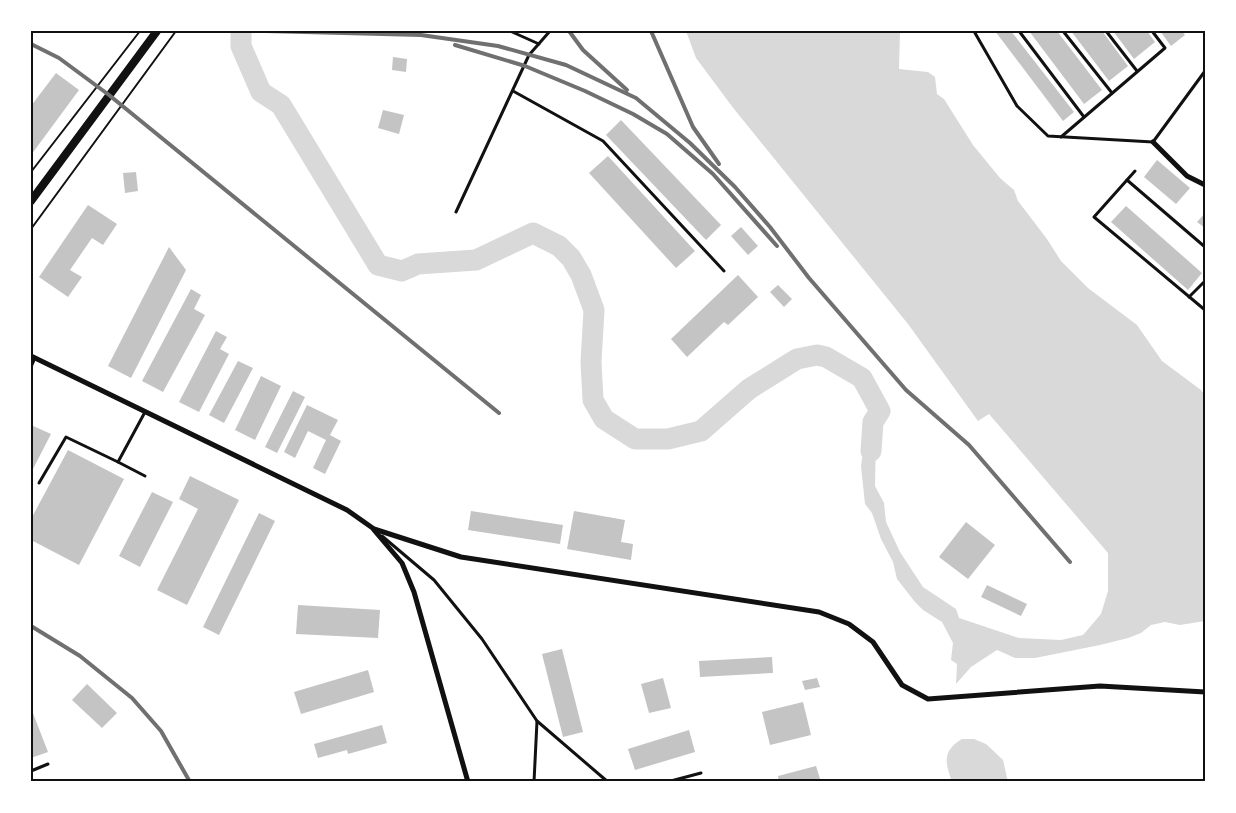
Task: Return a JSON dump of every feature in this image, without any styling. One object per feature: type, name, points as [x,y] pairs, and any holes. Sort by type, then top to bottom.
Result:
[{"type":"street","points":[[31,201],[157,31]]},
{"type":"street","points":[[1153,142],[1187,176],[1205,185]]},
{"type":"street","points":[[33,357],[348,510],[374,529],[402,563],[414,592],[468,782]]},
{"type":"street","points":[[374,529],[460,557],[819,612],[849,624],[873,642],[902,685],[928,699],[1100,686],[1205,692]]},
{"type":"lane","points":[[510,31],[538,44]]},
{"type":"lane","points":[[456,212],[530,55],[550,31]]},
{"type":"lane","points":[[977,31],[975,33],[1017,106],[1048,136],[1153,142],[1205,71]]},
{"type":"lane","points":[[1019,31],[1084,117]]},
{"type":"lane","points":[[1063,31],[1112,93]]},
{"type":"lane","points":[[1106,31],[1137,71]]},
{"type":"lane","points":[[1061,137],[1165,48],[1152,31]]},
{"type":"lane","points":[[513,91],[604,141],[724,271]]},
{"type":"lane","points":[[1135,171],[1094,217],[1205,310]]},
{"type":"lane","points":[[1127,180],[1205,247]]},
{"type":"lane","points":[[1189,297],[1205,281]]},
{"type":"lane","points":[[31,367],[33,357]]},
{"type":"lane","points":[[118,462],[145,412]]},
{"type":"lane","points":[[39,483],[66,437],[145,476]]},
{"type":"lane","points":[[374,529],[434,580],[482,639],[537,721],[608,782]]},
{"type":"lane","points":[[534,782],[537,721]]},
{"type":"lane","points":[[31,771],[48,764]]},
{"type":"lane","points":[[667,782],[701,773]]},
{"type":"path","points":[[31,172],[140,31]]},
{"type":"path","points":[[31,229],[176,31]]},
{"type":"shaded area","points":[[686,31],[900,31],[899,69],[928,72],[935,77],[937,94],[944,99],[973,145],[1000,178],[1014,190],[1018,201],[1061,261],[1088,288],[1137,325],[1162,361],[1201,390],[1205,396],[1205,621],[1180,625],[1165,622],[1151,625],[1141,633],[1128,638],[1035,658],[1015,658],[997,650],[971,667],[956,684],[957,664],[951,660],[953,643],[942,622],[923,610],[897,579],[893,562],[881,539],[872,513],[865,504],[861,466],[865,438],[873,422],[876,436],[875,486],[884,503],[886,522],[900,552],[923,587],[956,609],[959,618],[1019,638],[1061,640],[1083,635],[1101,614],[1108,591],[1108,553],[989,414],[978,421],[908,324],[734,109],[696,58]]},
{"type":"shaded area","points":[[962,739],[974,739],[986,744],[1003,760],[1008,782],[952,782],[947,763],[948,753]]},
{"type":"building","points":[[995,31],[1011,31],[1074,112],[1063,121]]},
{"type":"building","points":[[1029,31],[1057,31],[1102,90],[1084,104]]},
{"type":"building","points":[[1071,31],[1102,31],[1128,66],[1109,81]]},
{"type":"building","points":[[1113,31],[1147,31],[1155,42],[1134,59]]},
{"type":"building","points":[[1160,31],[1182,31],[1185,35],[1171,46]]},
{"type":"building","points":[[393,57],[407,59],[406,72],[392,70]]},
{"type":"building","points":[[56,73],[79,90],[31,155],[31,106]]},
{"type":"building","points":[[383,110],[404,115],[399,134],[378,128]]},
{"type":"building","points":[[621,120],[721,225],[706,240],[606,135]]},
{"type":"building","points":[[608,156],[695,251],[676,268],[589,173]]},
{"type":"building","points":[[1157,160],[1190,188],[1176,204],[1144,177]]},
{"type":"building","points":[[136,172],[138,191],[125,193],[123,173]]},
{"type":"building","points":[[88,205],[117,224],[103,245],[92,238],[70,270],[82,277],[68,297],[39,277]]},
{"type":"building","points":[[1126,206],[1202,273],[1188,290],[1111,222]]},
{"type":"building","points":[[1205,213],[1205,228],[1197,222]]},
{"type":"building","points":[[741,227],[758,246],[748,255],[731,236]]},
{"type":"building","points":[[169,247],[186,270],[131,378],[108,366]]},
{"type":"building","points":[[738,275],[758,297],[728,325],[724,322],[687,357],[671,339]]},
{"type":"building","points":[[778,285],[792,299],[784,307],[770,292]]},
{"type":"building","points":[[191,289],[201,295],[194,309],[205,315],[163,392],[142,381]]},
{"type":"building","points":[[216,331],[227,337],[220,349],[229,354],[199,412],[179,402]]},
{"type":"building","points":[[238,361],[253,368],[224,423],[209,415]]},
{"type":"building","points":[[261,376],[281,386],[255,440],[235,430]]},
{"type":"building","points":[[293,391],[305,397],[277,453],[265,447]]},
{"type":"building","points":[[307,405],[338,420],[330,435],[341,441],[325,474],[313,468],[326,440],[308,431],[295,458],[284,452]]},
{"type":"building","points":[[31,425],[51,434],[33,469],[31,468]]},
{"type":"building","points":[[68,450],[124,479],[79,565],[31,540],[31,519]]},
{"type":"building","points":[[190,476],[239,500],[187,605],[157,590],[198,509],[179,499]]},
{"type":"building","points":[[152,492],[173,502],[140,567],[119,556]]},
{"type":"building","points":[[471,511],[563,525],[560,544],[468,530]]},
{"type":"building","points":[[574,511],[625,520],[621,542],[633,544],[631,560],[567,549]]},
{"type":"building","points":[[259,513],[275,521],[219,635],[203,627]]},
{"type":"building","points":[[966,522],[995,545],[968,579],[939,557]]},
{"type":"building","points":[[987,585],[1027,604],[1021,616],[981,597]]},
{"type":"building","points":[[298,605],[380,610],[378,638],[296,634]]},
{"type":"building","points":[[562,649],[583,732],[563,737],[542,654]]},
{"type":"building","points":[[772,657],[773,673],[700,677],[699,661]]},
{"type":"building","points":[[368,670],[374,692],[301,714],[294,692]]},
{"type":"building","points":[[663,678],[671,708],[649,713],[641,684]]},
{"type":"building","points":[[817,678],[820,687],[805,690],[802,681]]},
{"type":"building","points":[[87,684],[117,713],[102,728],[72,700]]},
{"type":"building","points":[[803,702],[811,735],[770,745],[762,712]]},
{"type":"building","points":[[31,708],[48,752],[31,758]]},
{"type":"building","points":[[382,725],[387,743],[348,754],[347,750],[318,758],[314,744]]},
{"type":"building","points":[[689,730],[695,752],[635,770],[628,749]]},
{"type":"building","points":[[816,766],[821,782],[779,782],[778,776]]},
{"type":"waterway","points":[[241,31],[241,46],[261,92],[281,105],[378,265],[402,271],[418,264],[476,260],[533,233],[559,246],[571,258],[581,275],[594,310],[591,362],[593,400],[604,419],[635,439],[668,439],[701,431],[749,389],[797,359],[817,355],[826,357],[862,378],[880,411],[873,422],[871,451]]},
{"type":"railway","points":[[266,31],[421,35],[498,46],[566,65],[636,98],[690,143],[735,187],[770,227],[809,278],[906,390],[969,445],[1070,562]]},
{"type":"railway","points":[[569,31],[583,50],[627,90]]},
{"type":"railway","points":[[651,31],[693,127],[719,164]]},
{"type":"railway","points":[[31,44],[59,58],[109,95],[499,413]]},
{"type":"railway","points":[[455,45],[525,66],[585,91],[633,114],[667,134],[713,174],[777,246]]},
{"type":"railway","points":[[31,626],[80,656],[132,698],[161,731],[190,782]]}]
